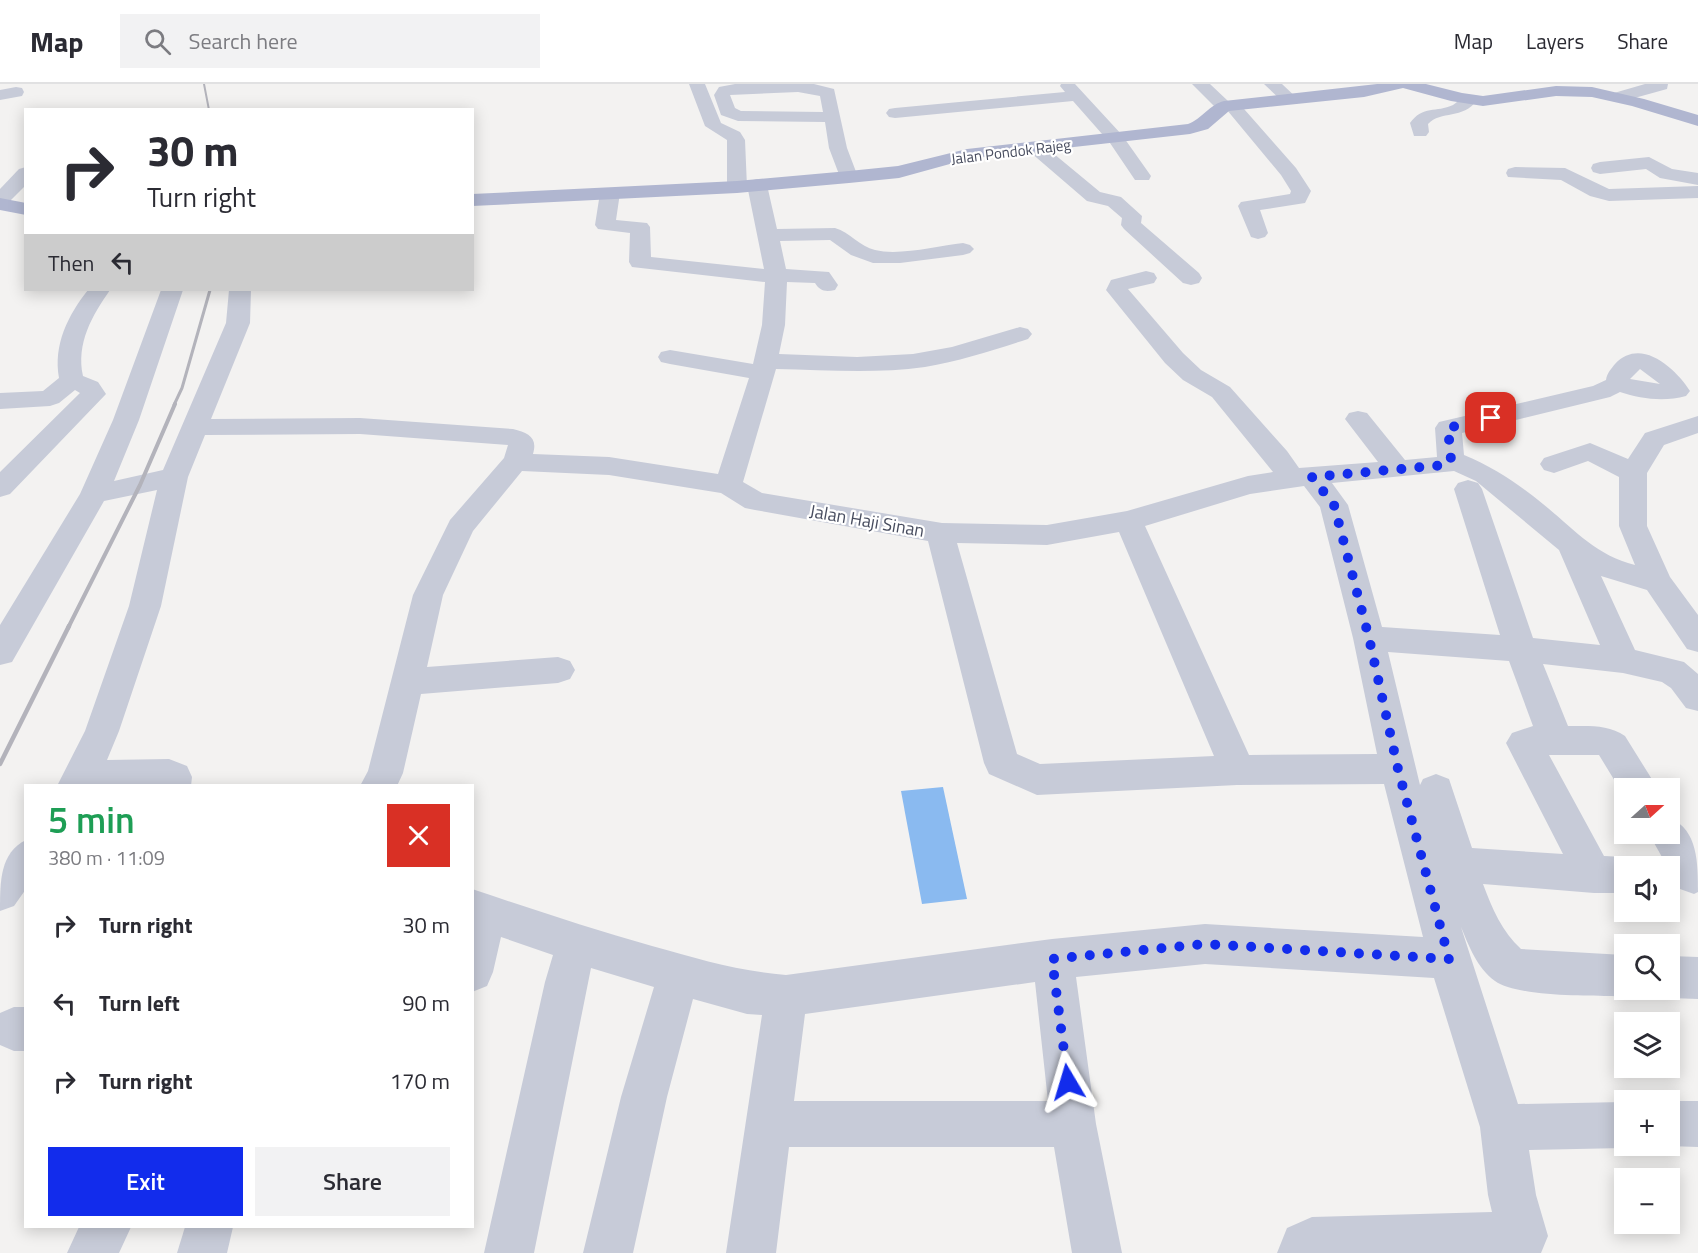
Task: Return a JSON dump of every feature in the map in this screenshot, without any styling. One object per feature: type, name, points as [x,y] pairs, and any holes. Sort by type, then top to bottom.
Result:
[{"type":"main road","points":[[1228,105],[1364,92],[1398,84]]},
{"type":"main road","points":[[1408,84],[1469,99],[1492,101],[1561,90],[1620,97],[1698,121]]},
{"type":"main road","name":"Jalan Pondok Rajeg","points":[[474,200],[747,186],[900,172],[967,154],[1116,139],[1202,125],[1228,105]]},
{"type":"main road","points":[[0,202],[24,208]]},
{"type":"street","points":[[515,462],[609,466],[728,485],[763,367],[774,318],[776,276],[768,235],[747,186],[736,140],[734,136],[714,126],[697,84]]},
{"type":"street","points":[[1200,84],[1228,105],[1289,172],[1300,191],[1298,199],[1248,206],[1258,233]]},
{"type":"street","points":[[1272,84],[1290,100]]},
{"type":"street","points":[[1620,97],[1639,90],[1661,86]]},
{"type":"street","points":[[831,117],[738,116],[727,111],[722,96],[725,91],[735,88],[820,87],[828,93],[838,148],[849,177]]},
{"type":"street","points":[[895,112],[1073,91],[1116,139],[1142,176]]},
{"type":"street","points":[[1420,132],[1419,123],[1426,116],[1458,109],[1469,99]]},
{"type":"street","points":[[1036,148],[1094,197],[1114,201],[1132,216],[1131,225],[1191,278]]},
{"type":"street","points":[[1600,168],[1649,163],[1667,174],[1698,179]]},
{"type":"street","points":[[1515,173],[1565,174],[1597,192],[1609,195],[1698,192]]},
{"type":"street","points":[[0,202],[24,175]]},
{"type":"street","points":[[610,193],[605,225],[640,227],[640,262],[776,276],[821,278],[827,285]]},
{"type":"street","points":[[768,235],[835,234],[858,251],[873,257],[900,257],[963,249]]},
{"type":"street","points":[[1146,278],[1119,285],[1117,290],[1174,358],[1192,375],[1221,392],[1277,457],[1334,505],[1380,638],[1405,690]]},
{"type":"street","points":[[0,488],[93,394],[88,387],[72,380],[68,368],[76,323],[98,291]]},
{"type":"street","points":[[0,653],[94,494],[126,420],[172,291]]},
{"type":"street","points":[[173,784],[174,777],[169,774],[79,781],[102,731],[145,606],[174,477],[238,323],[240,291]]},
{"type":"street","points":[[670,357],[763,367],[913,361],[959,353],[1020,334]]},
{"type":"street","points":[[0,401],[50,398],[72,380]]},
{"type":"street","points":[[1618,383],[1601,392],[1448,428],[1451,460],[1486,475],[1532,510],[1590,560],[1626,574],[1657,581]]},
{"type":"street","points":[[1358,419],[1397,468]]},
{"type":"street","points":[[1698,424],[1654,439],[1633,473],[1633,526],[1657,581],[1698,640]]},
{"type":"street","points":[[196,427],[360,426],[513,437],[521,440],[521,451],[515,462],[460,527],[428,595],[385,773],[379,784]]},
{"type":"street","points":[[1554,464],[1590,451],[1633,473]]},
{"type":"street","name":"Jalan Haji Sinan","points":[[728,485],[755,501],[942,533],[1047,535],[1128,521],[1248,484],[1445,465],[1451,460]]},
{"type":"street","points":[[94,494],[174,477]]},
{"type":"street","points":[[1468,489],[1521,649],[1552,730]]},
{"type":"street","points":[[1128,521],[1237,770]]},
{"type":"street","points":[[942,533],[943,548],[1002,763],[1037,780],[1237,770],[1398,769]]},
{"type":"street","points":[[1574,550],[1623,660]]},
{"type":"street","points":[[1381,591],[1380,638],[1398,769],[1440,864],[1474,910],[1492,951],[1510,968],[1571,976],[1614,976]]},
{"type":"street","points":[[1380,638],[1623,660],[1660,667],[1672,672],[1683,679],[1698,698]]},
{"type":"street","points":[[406,682],[558,670]]},
{"type":"street","points":[[1609,875],[1524,743],[1529,740],[1606,741],[1613,746],[1633,778]]},
{"type":"street","points":[[1302,1253],[1305,1246],[1312,1242],[1526,1245],[1512,1195],[1503,1127],[1449,959],[1436,790]]},
{"type":"street","points":[[1673,844],[1687,876]]},
{"type":"street","points":[[0,893],[24,859]]},
{"type":"street","points":[[1440,864],[1609,875]]},
{"type":"street","points":[[477,934],[577,944],[747,993],[786,996],[1052,959],[1205,944],[1449,959]]},
{"type":"street","points":[[509,1253],[566,982],[577,944]]},
{"type":"street","points":[[1052,959],[1059,999],[1073,1124],[1097,1253]]},
{"type":"street","points":[[608,1253],[644,1097],[679,974]]},
{"type":"street","points":[[1680,977],[1698,978]]},
{"type":"street","points":[[751,1253],[786,996]]},
{"type":"street","points":[[768,1124],[1073,1124]]},
{"type":"street","points":[[1680,1124],[1698,1124]]},
{"type":"street","points":[[1503,1127],[1614,1125]]},
{"type":"street","points":[[92,1253],[106,1228]]},
{"type":"street","points":[[202,1253],[209,1228]]},
{"type":"water","points":[[943,787],[967,899],[922,904],[901,791]]},
{"type":"railway","points":[[204,84],[209,108]]},
{"type":"railway","points":[[174,405],[182,388],[210,291]]},
{"type":"railway","points":[[68,628],[140,485],[175,404]]},
{"type":"railway","points":[[0,764],[68,628]]},
{"type":"route","points":[[1068,1082],[1052,959],[1205,944],[1449,959],[1398,769],[1369,638],[1334,505],[1312,477],[1445,465],[1451,460],[1448,428],[1491,418]]}]
